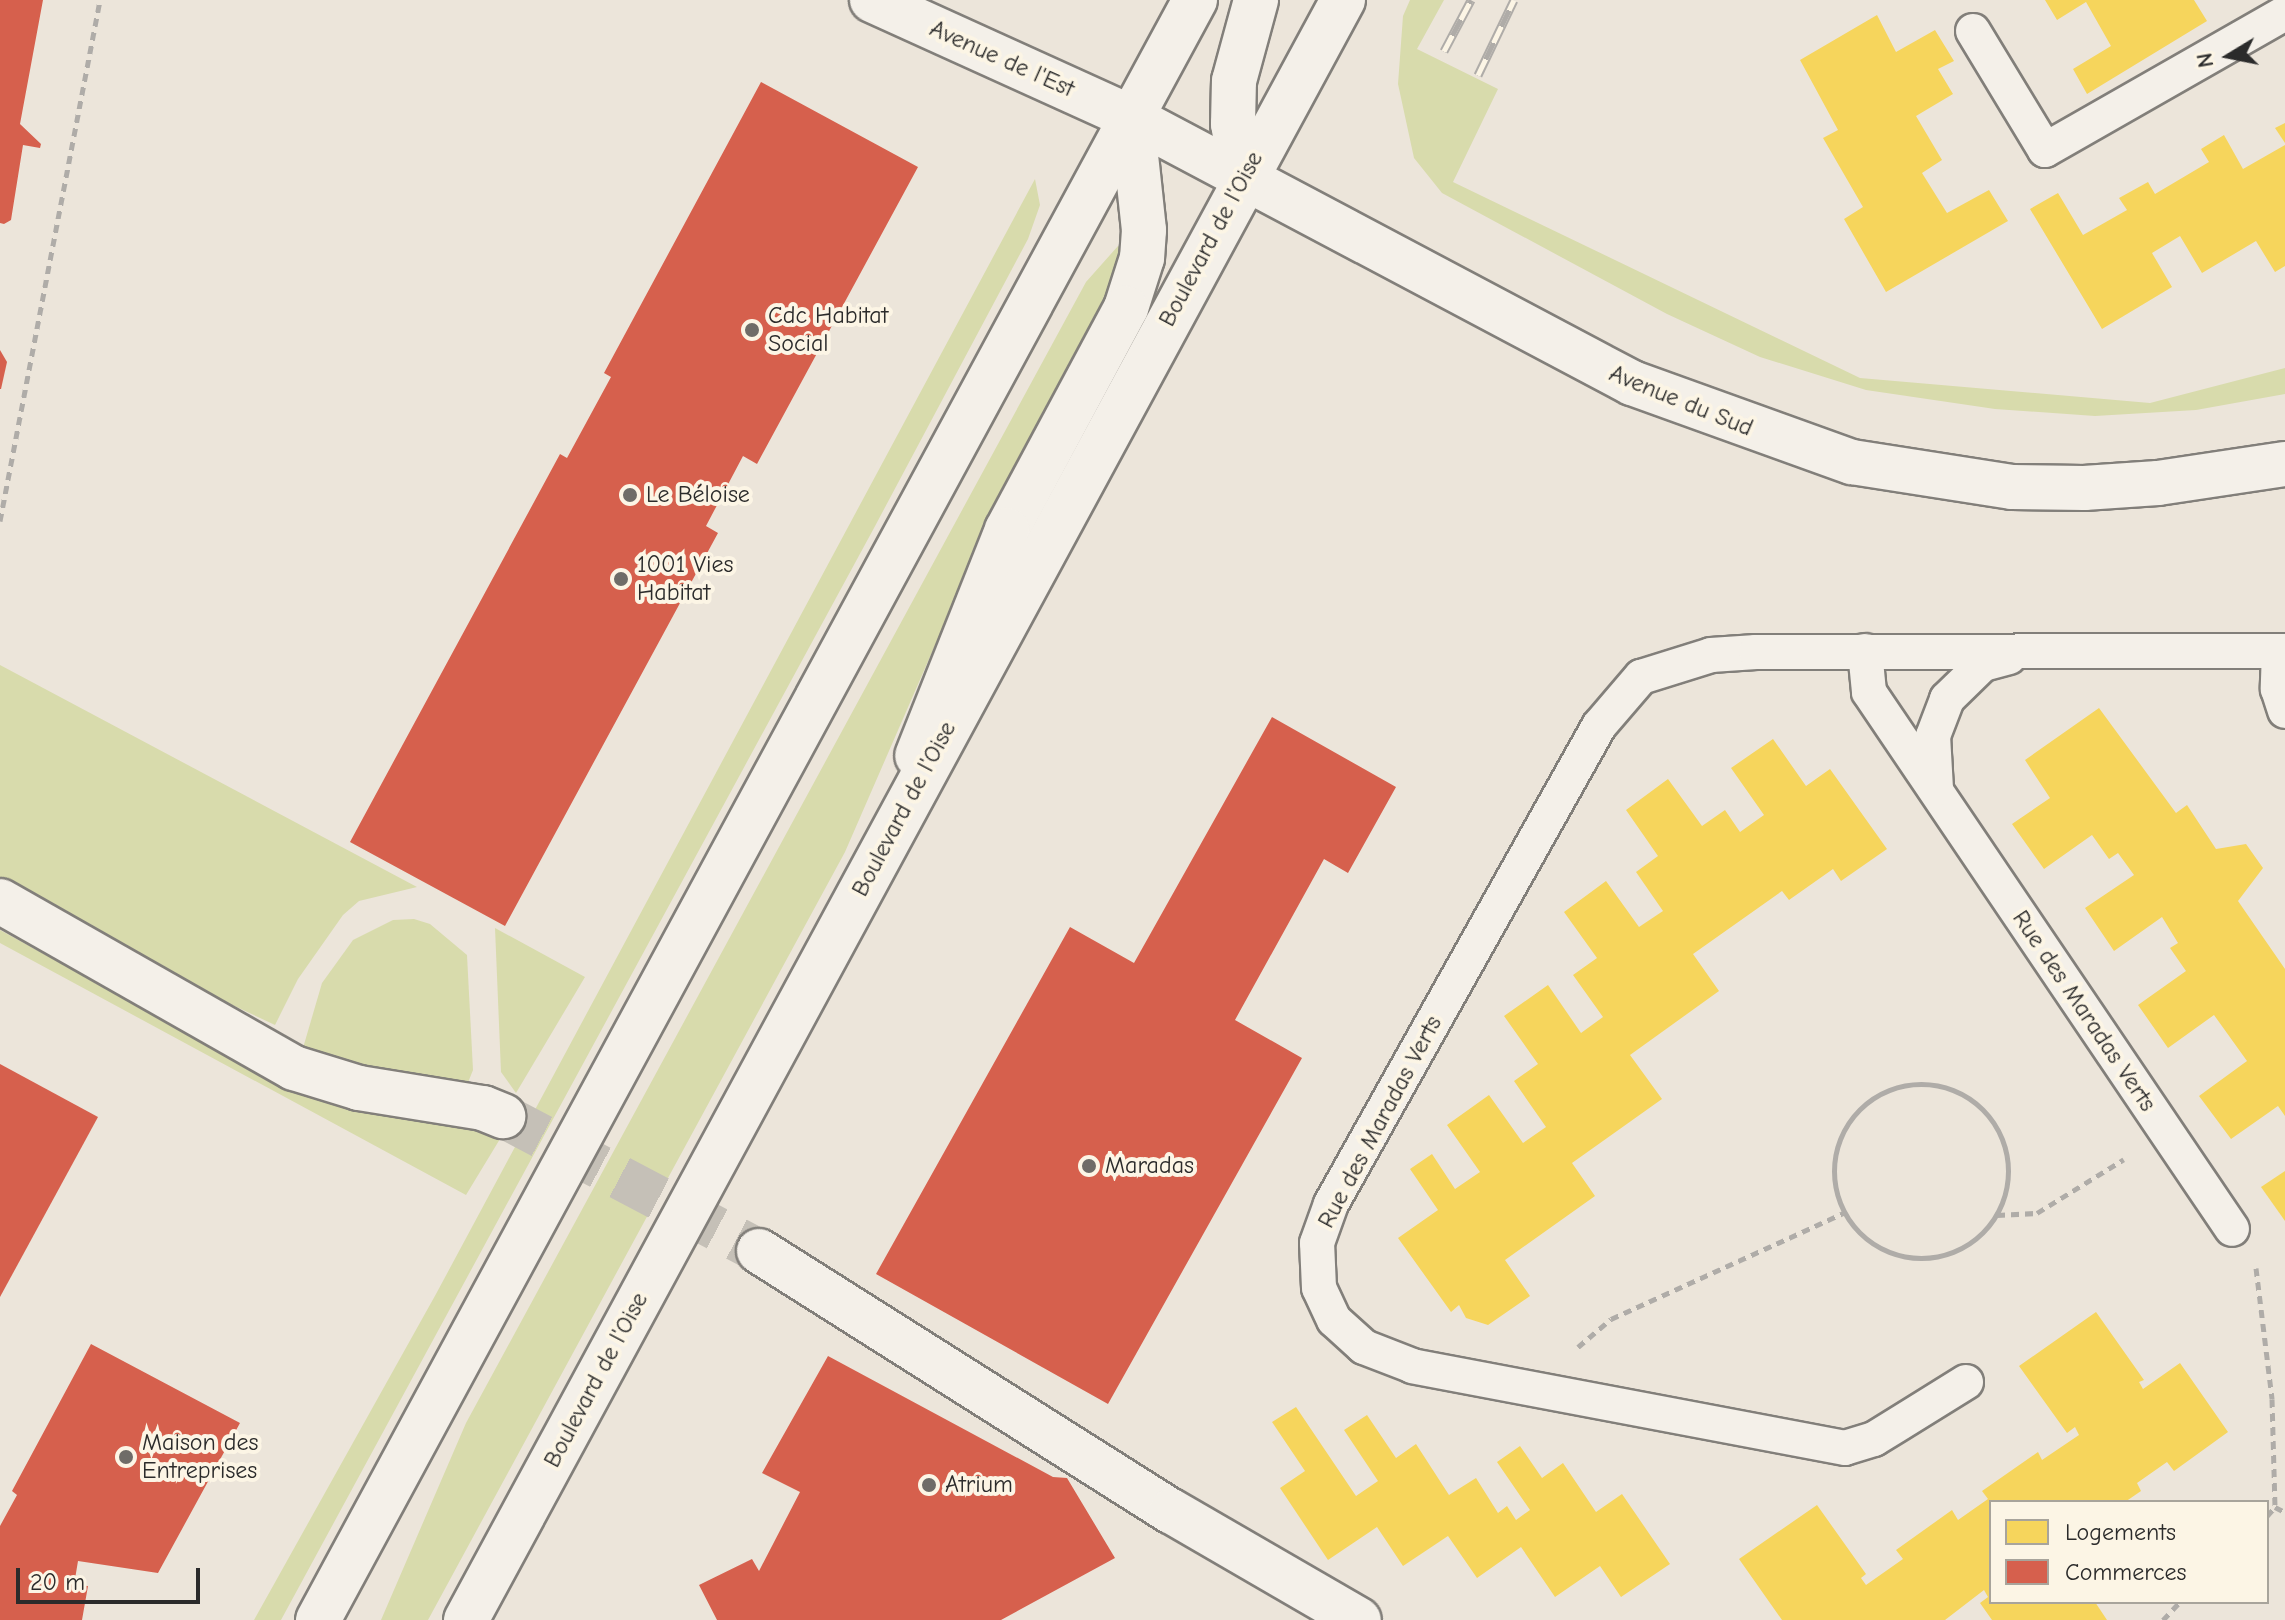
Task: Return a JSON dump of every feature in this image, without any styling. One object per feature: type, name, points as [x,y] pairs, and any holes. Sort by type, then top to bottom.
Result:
[{"type":"street","name":"Avenue de l'Est","points":[[872,0],[1132,118]]},
{"type":"street","points":[[318,1620],[1195,0]]},
{"type":"street","points":[[1243,180],[1233,124],[1234,81],[1256,0]]},
{"type":"street","name":"Boulevard de l'Oise","points":[[466,1620],[1343,0]]},
{"type":"street","points":[[870,873],[1007,530],[1126,308],[1142,258],[1144,230],[1132,118]]},
{"type":"street","name":"Avenue du Sud","points":[[1132,118],[1243,180],[1632,383],[1852,462],[2012,487],[2084,488],[2158,483],[2285,464]]},
{"type":"street","points":[[0,901],[283,1064],[359,1088],[483,1108],[503,1116]]},
{"type":"street","points":[[759,1251],[1171,1511],[1359,1620]]},
{"type":"lane","points":[[1973,31],[2045,150],[2285,13]]},
{"type":"lane","name":"Rue des Maradas Verts","points":[[1865,651],[1869,692],[2232,1229]]},
{"type":"lane","name":"Rue des Maradas Verts","points":[[1966,1382],[1874,1439],[1845,1448],[1413,1366],[1382,1356],[1347,1335],[1325,1303],[1316,1269],[1317,1243],[1331,1204],[1619,697],[1641,677],[1711,655],[1865,651],[2282,651],[2278,689],[2285,711]]},
{"type":"lane","name":"Rue des Maradas Verts","points":[[1937,793],[1933,736],[1937,718],[1958,684],[1983,664],[2049,652]]},
{"type":"path","points":[[0,521],[100,0]]},
{"type":"path","points":[[1924,1083],[1969,1097],[1996,1125],[2007,1153],[2007,1186],[1997,1215],[1971,1244],[1943,1257],[1900,1257],[1863,1237],[1844,1213],[1834,1186],[1836,1147],[1849,1120],[1872,1097],[1924,1083]]},
{"type":"path","points":[[1997,1215],[2037,1213],[2166,1134]]},
{"type":"path","points":[[1531,1389],[1611,1319],[1844,1213]]},
{"type":"path","points":[[2232,1229],[2253,1254],[2259,1282],[2275,1507],[2269,1514]]},
{"type":"path","points":[[2275,1507],[2285,1512]]},
{"type":"path","points":[[2163,1620],[2178,1604]]},
{"type":"green space","points":[[1410,0],[1444,0],[1417,49],[1498,89],[1453,182],[1860,378],[2150,403],[2285,368],[2285,394],[2196,410],[2095,416],[1995,409],[1866,390],[1760,357],[1667,314],[1442,193],[1414,158],[1398,84],[1403,16]]},
{"type":"green space","points":[[1035,179],[1040,205],[1028,239],[874,528],[281,1620],[254,1620],[436,1294]]},
{"type":"green space","points":[[1118,246],[1122,249],[1110,295],[993,512],[845,852],[428,1620],[381,1620],[466,1423],[1086,282]]},
{"type":"green space","points":[[0,665],[417,887],[359,901],[343,915],[298,979],[275,1025],[119,952],[0,886]]},
{"type":"green space","points":[[414,919],[430,924],[467,955],[473,1070],[465,1090],[413,1086],[303,1048],[322,983],[353,940],[393,920]]},
{"type":"green space","points":[[495,928],[585,977],[516,1093],[501,1072]]},
{"type":"green space","points":[[0,930],[258,1071],[503,1134],[466,1195],[0,943]]},
{"type":"building: Logements","points":[[2045,0],[2194,0],[2207,21],[2087,94],[2073,69],[2111,46],[2086,2],[2057,20]]},
{"type":"building: Logements","points":[[1877,15],[1896,52],[1935,30],[1954,61],[1938,69],[1953,94],[1916,116],[1942,160],[1922,173],[1947,213],[1989,190],[2008,221],[1886,292],[1844,219],[1863,207],[1823,138],[1838,130],[1800,60]]},
{"type":"building: Logements","points":[[2285,123],[2285,143],[2275,128]]},
{"type":"building: Logements","points":[[2224,135],[2243,169],[2285,145],[2285,266],[2275,272],[2256,241],[2202,273],[2180,236],[2152,253],[2172,287],[2102,329],[2030,209],[2058,193],[2083,235],[2127,210],[2119,198],[2148,182],[2155,194],[2209,162],[2201,149]]},
{"type":"building: Logements","points":[[2099,708],[2176,813],[2187,805],[2216,849],[2246,844],[2263,868],[2238,901],[2285,969],[2285,1116],[2278,1106],[2231,1139],[2199,1096],[2247,1061],[2214,1015],[2168,1048],[2138,1005],[2186,971],[2170,948],[2178,943],[2162,917],[2114,951],[2085,908],[2134,875],[2118,853],[2109,859],[2092,835],[2044,869],[2012,824],[2050,798],[2025,760]]},
{"type":"building: Logements","points":[[1773,739],[1806,786],[1830,769],[1887,849],[1841,881],[1833,869],[1789,900],[1782,891],[1693,954],[1719,991],[1630,1055],[1662,1099],[1572,1163],[1595,1196],[1505,1260],[1530,1296],[1488,1325],[1466,1318],[1459,1305],[1451,1312],[1398,1238],[1438,1210],[1410,1169],[1432,1154],[1455,1189],[1480,1172],[1447,1125],[1489,1095],[1523,1143],[1546,1127],[1514,1081],[1538,1064],[1504,1016],[1548,985],[1581,1033],[1603,1017],[1573,975],[1597,958],[1564,912],[1606,881],[1639,927],[1663,911],[1636,872],[1658,856],[1626,810],[1668,779],[1702,826],[1725,810],[1740,832],[1764,815],[1731,768]]},
{"type":"building: Logements","points":[[2285,1171],[2285,1221],[2261,1187]]},
{"type":"building: Logements","points":[[2096,1312],[2144,1380],[2139,1382],[2143,1389],[2180,1363],[2228,1432],[2174,1471],[2167,1462],[2137,1483],[2141,1491],[2128,1500],[1989,1500],[1989,1604],[2096,1604],[2107,1620],[1992,1620],[1980,1603],[1988,1597],[1984,1590],[1945,1620],[1782,1620],[1739,1559],[1817,1505],[1866,1574],[1861,1578],[1866,1585],[1903,1559],[1896,1550],[1952,1510],[1958,1520],[1988,1499],[1982,1491],[2038,1452],[2042,1460],[2079,1435],[2075,1427],[2067,1433],[2019,1366]]},
{"type":"building: Logements","points":[[1296,1407],[1356,1496],[1378,1481],[1344,1430],[1367,1415],[1396,1458],[1416,1444],[1449,1495],[1476,1478],[1498,1513],[1507,1506],[1516,1520],[1530,1510],[1497,1462],[1520,1446],[1542,1478],[1563,1463],[1596,1512],[1622,1494],[1670,1564],[1621,1597],[1600,1566],[1555,1597],[1521,1547],[1477,1578],[1448,1536],[1403,1566],[1377,1527],[1328,1560],[1280,1488],[1305,1471],[1272,1422]]},
{"type":"building: Commerces","points":[[0,0],[43,0],[20,124],[41,144],[40,148],[23,145],[11,220],[4,224],[0,223]]},
{"type":"building: Commerces","name":"Le Béloise","points":[[761,82],[918,167],[757,464],[743,456],[706,526],[718,533],[505,926],[350,842],[560,454],[567,458],[611,377],[604,373]]},
{"type":"building: Commerces","points":[[0,350],[7,362],[1,389],[0,389]]},
{"type":"building: Commerces","name":"Maradas","points":[[1272,717],[1396,787],[1348,873],[1324,859],[1235,1020],[1302,1058],[1108,1404],[876,1274],[1070,927],[1134,963]]},
{"type":"building: Commerces","points":[[0,1064],[98,1117],[0,1297]]},
{"type":"building: Commerces","name":"Maison des Entreprises","points":[[91,1344],[240,1423],[158,1573],[78,1561],[74,1585],[88,1586],[82,1620],[0,1620],[0,1526],[17,1495],[12,1491]]},
{"type":"building: Commerces","name":"Atrium","points":[[828,1356],[1053,1477],[1067,1478],[1115,1558],[1001,1620],[717,1620],[699,1585],[752,1559],[759,1571],[800,1492],[762,1473]]},
{"type":"tunnel","points":[[503,1116],[759,1251]]},
{"type":"railway","points":[[1444,51],[1471,0]]},
{"type":"railway","points":[[1478,75],[1514,0]]},
{"type":"place","name":"Cdc Habitat Social","points":[[752,330]]},
{"type":"place","name":"Le Béloise","points":[[630,495]]},
{"type":"place","name":"1001 Vies Habitat","points":[[621,579]]},
{"type":"place","name":"Maradas","points":[[1089,1166]]},
{"type":"place","name":"Maison des Entreprises","points":[[126,1457]]},
{"type":"place","name":"Atrium","points":[[929,1485]]}]
